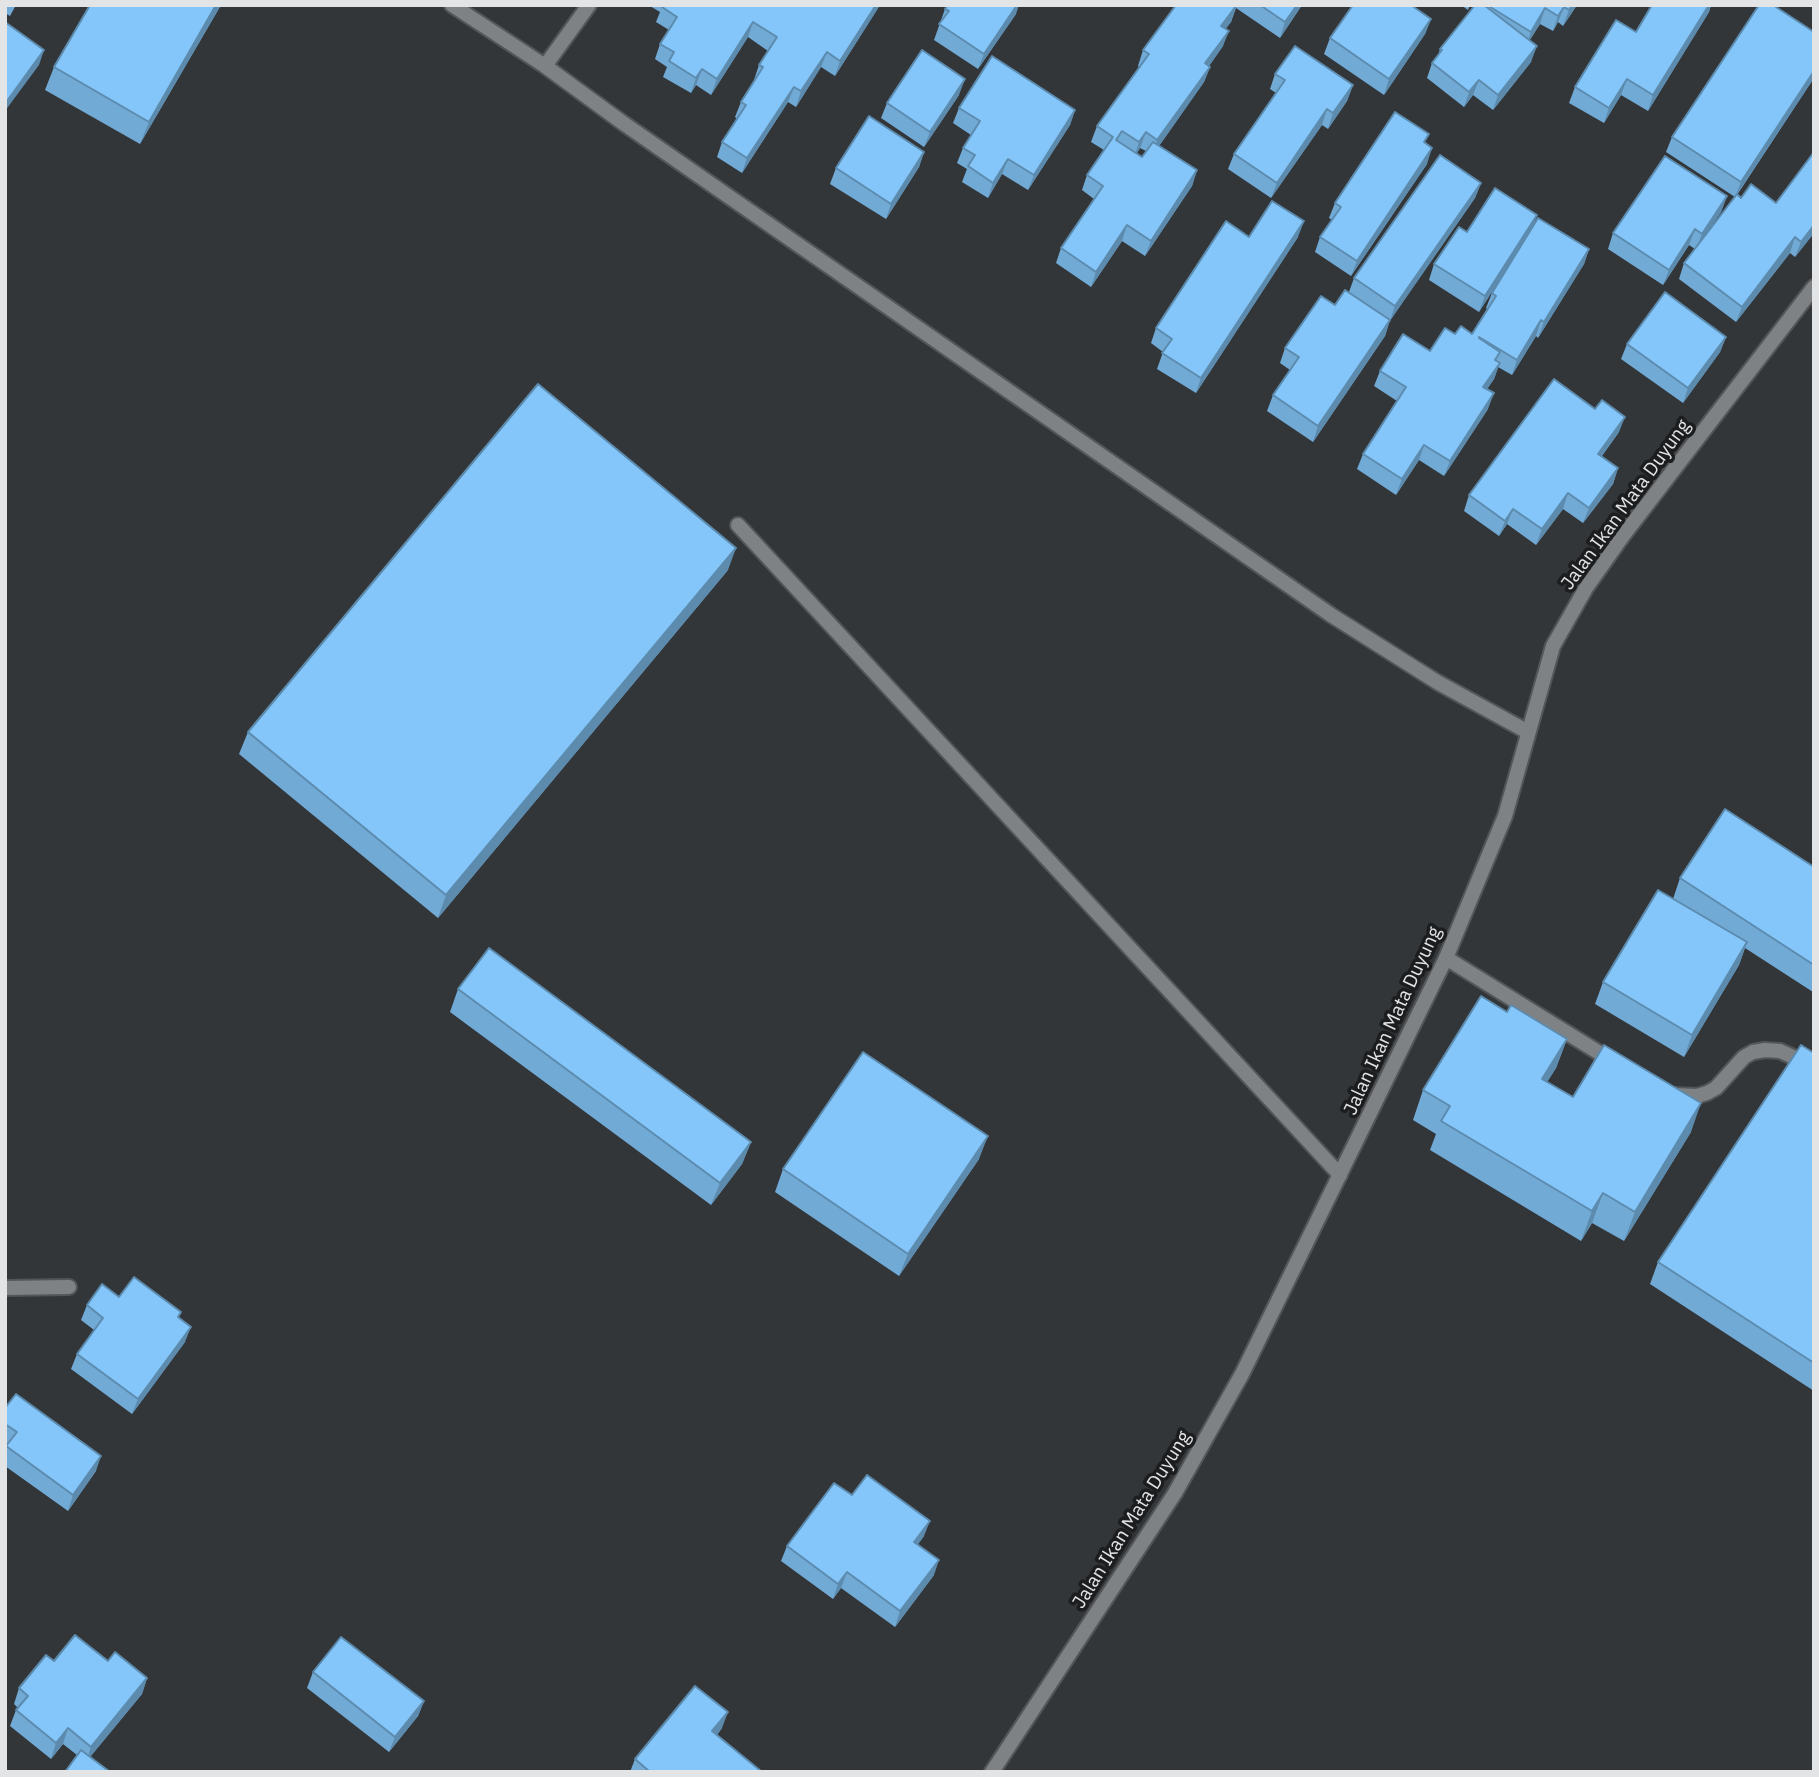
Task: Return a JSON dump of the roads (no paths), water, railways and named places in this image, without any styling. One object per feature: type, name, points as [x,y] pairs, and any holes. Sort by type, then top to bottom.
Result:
[{"type":"street","points":[[452,5],[545,66],[1331,615],[1437,682],[1528,732]]},
{"type":"street","points":[[545,66],[589,5]]},
{"type":"street","name":"Jalan Ikan Mata Duyung","points":[[992,1772],[1175,1493],[1242,1374],[1446,958],[1506,816],[1553,646],[1586,588],[1622,537],[1814,286]]},
{"type":"street","points":[[738,525],[1340,1175]]},
{"type":"street","points":[[1446,958],[1628,1070]]},
{"type":"street","points":[[1662,1091],[1686,1097],[1707,1093],[1716,1088],[1744,1057],[1765,1050],[1780,1051],[1814,1070]]},
{"type":"street","points":[[5,1288],[69,1287]]}]
